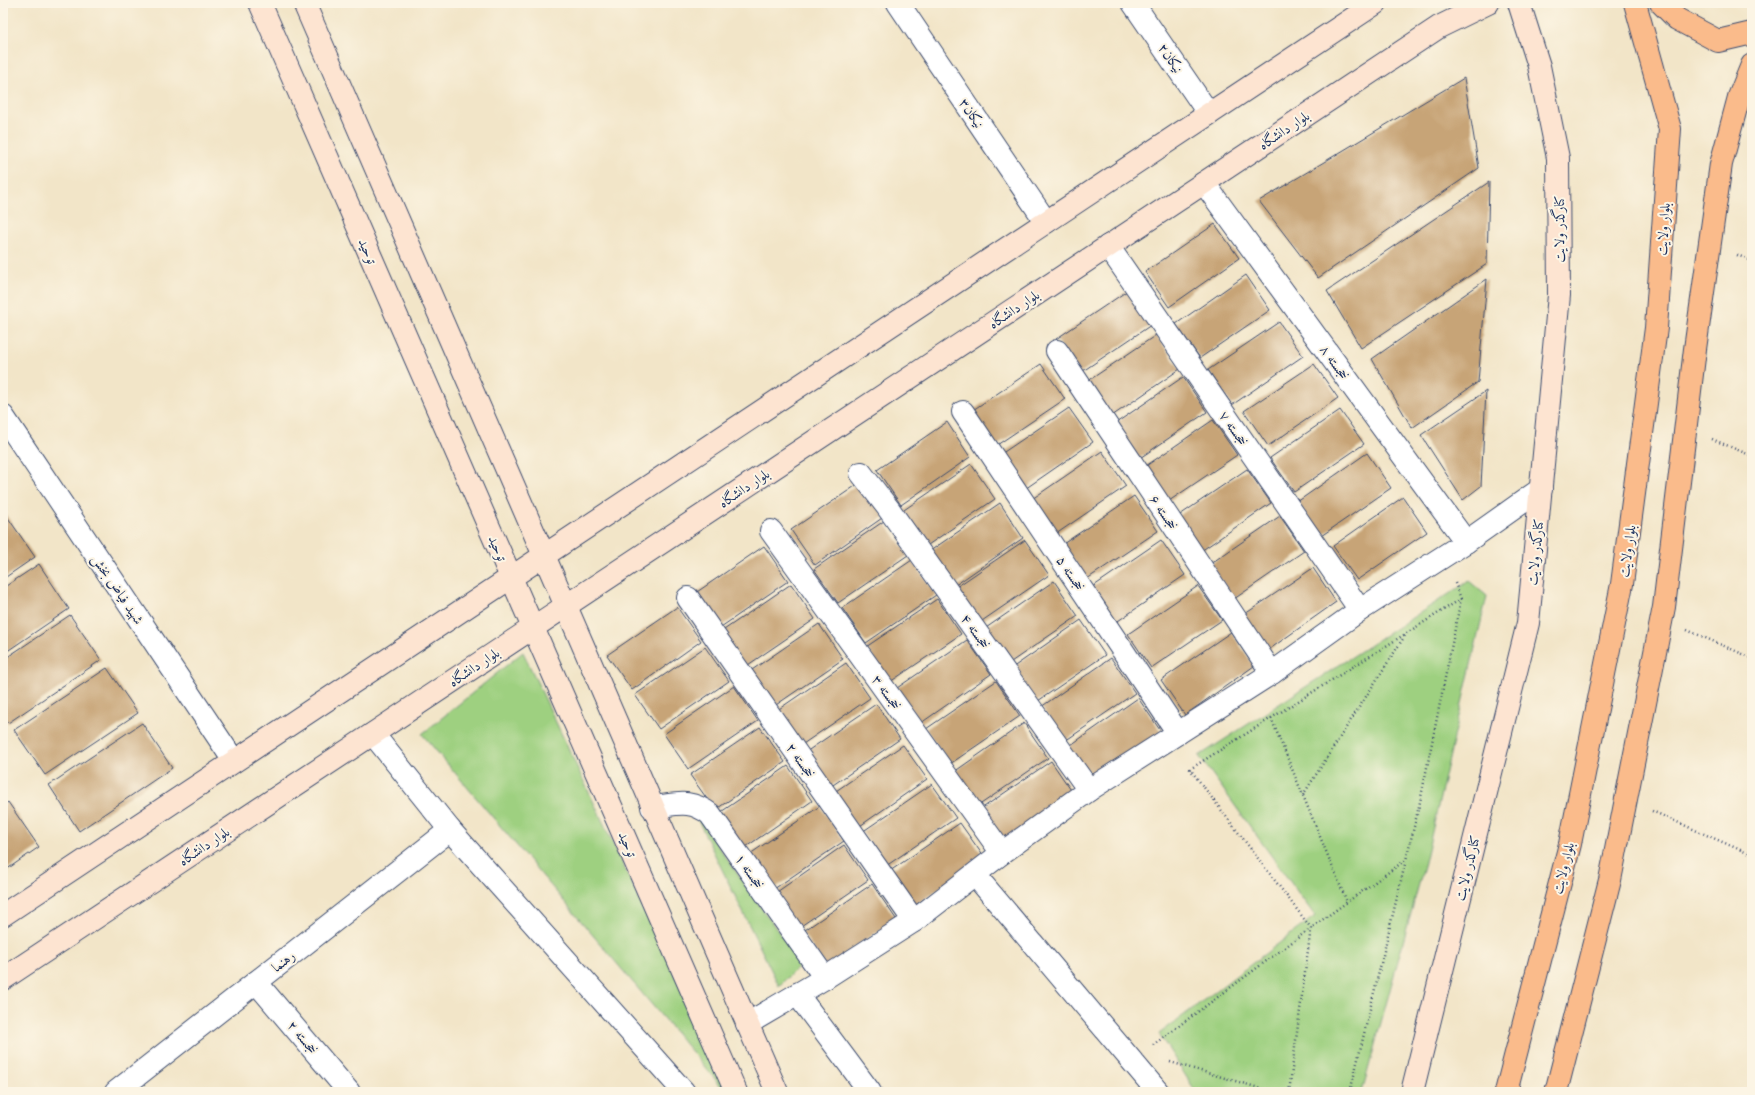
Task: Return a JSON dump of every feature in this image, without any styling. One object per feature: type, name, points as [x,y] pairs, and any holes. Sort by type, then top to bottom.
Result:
[{"type":"main road","name":"بلوار ولایت","points":[[1506,1092],[1570,844],[1622,584],[1656,328],[1670,129],[1635,3]]},
{"type":"main road","points":[[1661,3],[1677,19],[1718,41],[1752,33]]},
{"type":"main road","points":[[1556,1092],[1610,880],[1665,600],[1685,428],[1721,164],[1739,97],[1752,65]]},
{"type":"street","name":"توحید","points":[[260,3],[736,1092]]},
{"type":"street","points":[[304,3],[776,1092]]},
{"type":"street","name":"نیکان۳","points":[[898,3],[1046,222]]},
{"type":"street","name":"نیکان۲","points":[[1133,3],[1209,114]]},
{"type":"street","points":[[3,915],[1376,3]]},
{"type":"street","name":"بلوار دانشگاه","points":[[3,979],[1438,28],[1488,3]]},
{"type":"street","name":"کنارگذر ولایت","points":[[1412,1092],[1528,623],[1559,295],[1558,158],[1539,66],[1519,3]]},
{"type":"street","name":"خجسته ۸","points":[[1204,183],[1466,542]]},
{"type":"street","name":"خجسته ۷","points":[[1108,246],[1360,610]]},
{"type":"street","name":"خجسته ۶","points":[[1056,351],[1272,673]]},
{"type":"street","name":"خجسته ۵","points":[[963,412],[1178,733]]},
{"type":"street","name":"شهید فیاض بخش","points":[[3,416],[234,762]]},
{"type":"street","name":"خجسته ۴","points":[[861,473],[888,508],[1089,790]]},
{"type":"street","points":[[747,1024],[825,978],[914,921],[1002,853],[1089,790],[1272,673],[1360,610],[1466,542],[1541,489]]},
{"type":"street","name":"خجسته ۳","points":[[771,531],[1002,853]]},
{"type":"street","name":"خجسته ۲","points":[[688,598],[914,921]]},
{"type":"street","points":[[373,734],[450,830],[684,1092]]},
{"type":"street","name":"خجسته ۱","points":[[652,807],[690,803],[701,807],[710,814],[825,978]]},
{"type":"street","name":"رهنما","points":[[116,1092],[450,830]]},
{"type":"street","points":[[974,875],[1137,1058],[1158,1092]]},
{"type":"street","name":"خجسته ۲","points":[[256,982],[349,1092]]},
{"type":"street","points":[[796,994],[870,1092]]},
{"type":"path","points":[[1685,428],[1752,456]]},
{"type":"path","points":[[1290,1092],[1311,928],[1190,769],[1461,599],[1420,802],[1350,1092]]},
{"type":"path","points":[[1661,619],[1752,658]]},
{"type":"path","points":[[1303,796],[1407,633]]},
{"type":"path","points":[[1271,718],[1347,902]]},
{"type":"path","points":[[1626,800],[1752,855]]},
{"type":"path","points":[[1137,1058],[1311,928],[1407,859]]},
{"type":"path","points":[[1137,1058],[1273,1092]]},
{"type":"green space","points":[[1469,581],[1487,596],[1425,862],[1362,1092],[1196,1092],[1159,1034],[1315,916],[1199,756]]},
{"type":"green space","points":[[523,652],[730,1092],[726,1092],[422,734]]},
{"type":"green space","points":[[694,812],[801,964],[779,986]]},
{"type":"building","points":[[1464,78],[1479,168],[1318,278],[1259,201]]},
{"type":"building","points":[[1489,182],[1487,264],[1361,348],[1327,291]]},
{"type":"building","points":[[1215,224],[1239,258],[1169,307],[1145,272]]},
{"type":"building","points":[[1246,275],[1270,310],[1200,358],[1176,324]]},
{"type":"building","points":[[1487,279],[1478,382],[1412,428],[1372,359]]},
{"type":"building","points":[[1127,291],[1151,325],[1080,373],[1056,339]]},
{"type":"building","points":[[1279,322],[1303,356],[1232,405],[1208,370]]},
{"type":"building","points":[[1156,335],[1180,369],[1109,418],[1085,383]]},
{"type":"building","points":[[1041,364],[1065,399],[994,447],[970,412]]},
{"type":"building","points":[[1314,364],[1338,398],[1268,446],[1244,411]]},
{"type":"building","points":[[1183,377],[1207,412],[1137,460],[1113,425]]},
{"type":"building","points":[[1486,391],[1481,486],[1463,500],[1421,435]]},
{"type":"building","points":[[1069,408],[1093,442],[1022,491],[998,456]]},
{"type":"building","points":[[1340,410],[1364,444],[1294,492],[1270,458]]},
{"type":"building","points":[[1213,420],[1237,455],[1166,503],[1143,468]]},
{"type":"building","points":[[947,422],[970,457],[901,505],[877,470]]},
{"type":"building","points":[[1102,451],[1126,486],[1056,534],[1032,499]]},
{"type":"building","points":[[1367,453],[1391,488],[1321,536],[1297,502]]},
{"type":"building","points":[[971,464],[995,499],[925,547],[901,512]]},
{"type":"building","points":[[1247,469],[1271,503],[1201,551],[1177,517]]},
{"type":"building","points":[[861,482],[885,516],[815,565],[791,530]]},
{"type":"building","points":[[1134,496],[1158,531],[1087,579],[1063,544]]},
{"type":"building","points":[[1403,497],[1427,532],[1357,580],[1333,546]]},
{"type":"building","points":[[1000,503],[1023,538],[954,586],[930,551]]},
{"type":"building","points":[[4,512],[35,557],[3,579],[3,513]]},
{"type":"building","points":[[1280,516],[1304,551],[1234,599],[1210,564]]},
{"type":"building","points":[[884,521],[908,555],[838,603],[814,569]]},
{"type":"building","points":[[1025,540],[1049,575],[979,623],[955,588]]},
{"type":"building","points":[[1161,540],[1185,575],[1115,623],[1091,588]]},
{"type":"building","points":[[764,546],[788,581],[718,629],[694,594]]},
{"type":"building","points":[[912,560],[936,595],[866,643],[842,608]]},
{"type":"building","points":[[39,564],[69,609],[3,654],[3,588]]},
{"type":"building","points":[[1313,568],[1336,602],[1267,651],[1242,616]]},
{"type":"building","points":[[1054,581],[1078,616],[1008,664],[983,630]]},
{"type":"building","points":[[791,584],[815,619],[745,667],[721,632]]},
{"type":"building","points":[[1198,586],[1222,620],[1151,668],[1128,634]]},
{"type":"building","points":[[937,599],[961,634],[890,682],[866,647]]},
{"type":"building","points":[[677,607],[701,641],[632,690],[607,655]]},
{"type":"building","points":[[70,615],[101,660],[8,723],[3,715],[3,660]]},
{"type":"building","points":[[1081,620],[1105,655],[1035,703],[1012,668]]},
{"type":"building","points":[[819,624],[843,659],[773,707],[749,672]]},
{"type":"building","points":[[1231,632],[1254,666],[1185,715],[1161,680]]},
{"type":"building","points":[[967,640],[991,674],[921,723],[897,688]]},
{"type":"building","points":[[705,647],[729,681],[659,729],[635,695]]},
{"type":"building","points":[[1111,658],[1135,693],[1065,741],[1041,707]]},
{"type":"building","points":[[846,663],[870,698],[800,746],[776,711]]},
{"type":"building","points":[[107,668],[138,713],[45,775],[14,730]]},
{"type":"building","points":[[996,681],[1020,716],[950,764],[926,729]]},
{"type":"building","points":[[734,686],[758,721],[688,769],[664,734]]},
{"type":"building","points":[[1138,698],[1162,733],[1092,781],[1068,747]]},
{"type":"building","points":[[876,704],[900,739],[830,787],[806,752]]},
{"type":"building","points":[[142,723],[172,768],[79,831],[49,785]]},
{"type":"building","points":[[1024,723],[1048,758],[978,806],[954,772]]},
{"type":"building","points":[[760,727],[785,762],[715,810],[690,775]]},
{"type":"building","points":[[903,745],[927,779],[857,828],[833,793]]},
{"type":"building","points":[[1051,761],[1075,796],[1005,844],[981,809]]},
{"type":"building","points":[[788,766],[812,801],[743,849],[718,814]]},
{"type":"building","points":[[932,784],[956,818],[886,866],[862,832]]},
{"type":"building","points":[[8,802],[39,847],[3,872],[3,806]]},
{"type":"building","points":[[820,806],[844,841],[774,889],[750,854]]},
{"type":"building","points":[[960,823],[984,857],[914,906],[890,871]]},
{"type":"building","points":[[844,845],[868,880],[798,928],[774,894]]},
{"type":"building","points":[[872,884],[896,919],[826,967],[802,932]]}]
